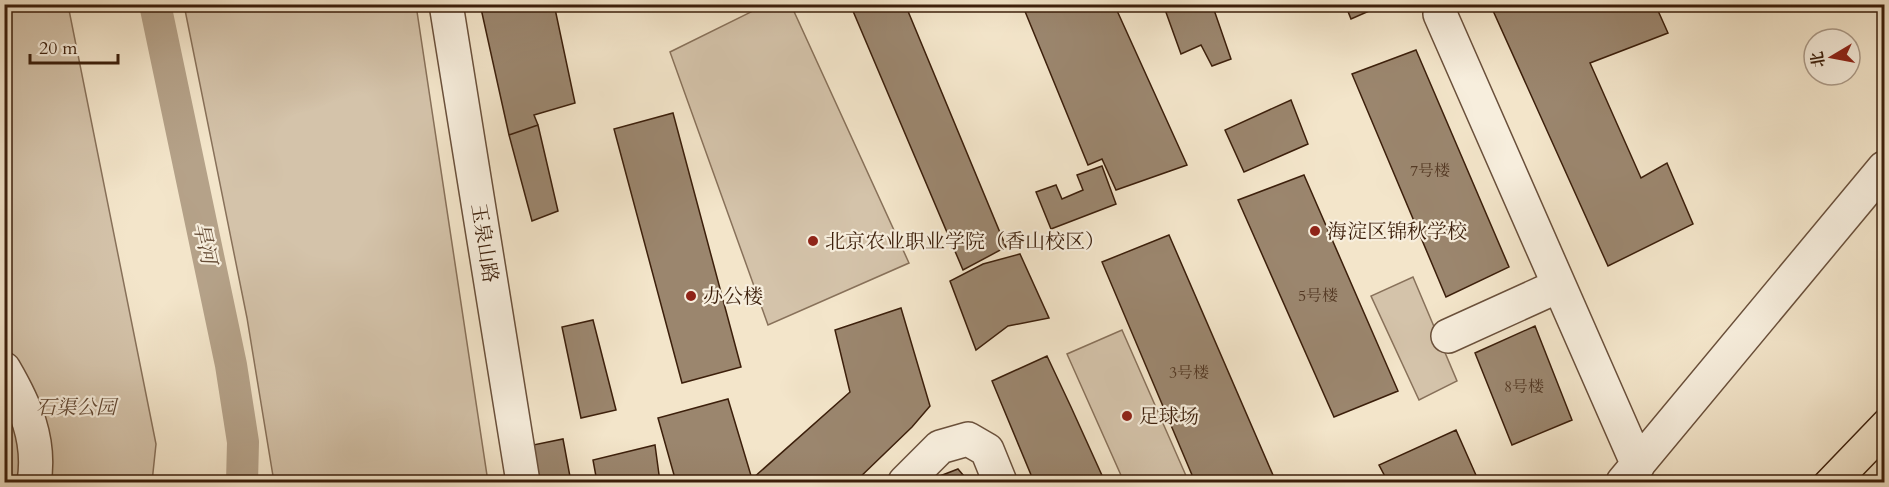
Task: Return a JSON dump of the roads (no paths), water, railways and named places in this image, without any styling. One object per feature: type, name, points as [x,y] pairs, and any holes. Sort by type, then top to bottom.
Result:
[{"type":"street","name":"玉泉山路","points":[[446,4],[523,483]]},
{"type":"street","points":[[1440,14],[1558,286],[1631,474],[1884,168]]},
{"type":"street","points":[[1448,336],[1558,286]]},
{"type":"street","points":[[4,369],[22,400],[35,439],[34,483]]},
{"type":"street","points":[[905,483],[940,447],[968,439],[987,450],[1000,483]]},
{"type":"waterway","name":"旱河","points":[[155,4],[231,365],[243,442],[242,482]]},
{"type":"tram line","points":[[1809,482],[1884,404]]},
{"type":"tram line","points":[[1856,482],[1884,453]]},
{"type":"place","name":"海淀区锦秋学校","points":[[1315,231]]},
{"type":"place","name":"北京农业职业学院（香山校区）","points":[[813,241]]},
{"type":"place","name":"办公楼","points":[[691,296]]},
{"type":"place","name":"足球场","points":[[1127,416]]},
{"type":"park label","name":"石渠公园","points":[[76,407]]}]
